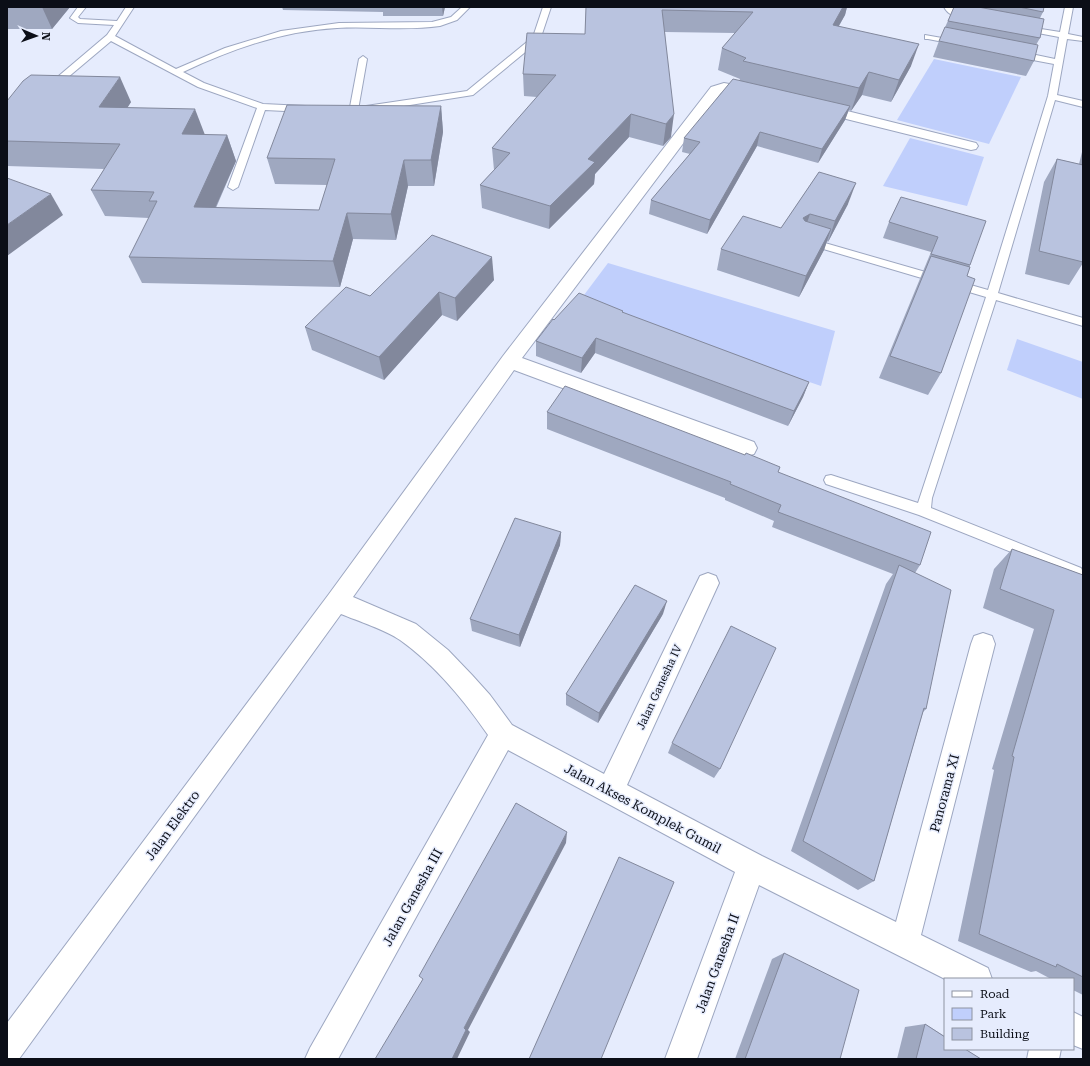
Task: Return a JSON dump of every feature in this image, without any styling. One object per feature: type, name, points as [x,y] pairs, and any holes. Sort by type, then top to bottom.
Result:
[{"type":"street","name":"Jalan Elektro","points":[[7,1050],[338,601],[510,361],[716,90],[724,87],[734,87],[773,97]]},
{"type":"street","points":[[803,104],[971,146]]},
{"type":"street","points":[[510,361],[747,448]]},
{"type":"street","name":"Jalan Ganesha IV","points":[[610,791],[708,583]]},
{"type":"street","name":"Jalan Akses Komplek Gumil","points":[[338,601],[408,632],[439,658],[463,683],[481,703],[503,734],[752,866],[975,978]]},
{"type":"street","name":"Panorama XI","points":[[905,942],[983,644]]},
{"type":"street","name":"Jalan Ganesha III","points":[[321,1059],[503,734]]},
{"type":"street","name":"Jalan Ganesha II","points":[[681,1059],[752,866]]},
{"type":"street","points":[[1074,1028],[1083,1033]]},
{"type":"lane","points":[[82,7],[74,18],[78,22],[119,23]]},
{"type":"lane","points":[[43,94],[110,37],[130,7]]},
{"type":"lane","points":[[178,71],[213,55],[272,35],[317,26],[441,25],[460,16],[466,7]]},
{"type":"lane","points":[[331,110],[354,110],[470,93],[537,38],[546,16],[546,7]]},
{"type":"lane","points":[[948,7],[950,12],[955,14],[978,19]]},
{"type":"lane","points":[[924,511],[925,498],[992,296],[1052,96],[1069,7]]},
{"type":"lane","points":[[1017,27],[1083,39]]},
{"type":"lane","points":[[110,37],[178,71],[201,85],[262,107],[315,109]]},
{"type":"lane","points":[[928,37],[966,44]]},
{"type":"lane","points":[[1005,52],[1059,62]]},
{"type":"lane","points":[[354,110],[363,59]]},
{"type":"lane","points":[[1052,96],[1083,104]]},
{"type":"lane","points":[[233,187],[262,107]]},
{"type":"lane","points":[[803,239],[1083,322]]},
{"type":"lane","points":[[831,480],[924,511],[1076,572]]},
{"type":"green space","points":[[934,59],[1021,77],[989,144],[897,120]]},
{"type":"green space","points":[[910,138],[984,157],[967,206],[883,186]]},
{"type":"green space","points":[[608,263],[835,331],[821,386],[578,303]]},
{"type":"green space","points":[[1017,339],[1083,362],[1083,399],[1007,370]]},
{"type":"building","points":[[586,7],[843,7],[833,25],[919,44],[899,80],[869,72],[859,88],[743,61],[746,58],[722,48],[753,12],[662,10],[674,114],[666,124],[631,114],[588,159],[595,162],[550,206],[480,185],[510,153],[492,148],[556,75],[523,74],[527,33],[585,34]]},
{"type":"building","points":[[954,7],[978,7],[1044,19],[1040,38],[948,21]]},
{"type":"building","points":[[1019,7],[1044,7],[1043,12]]},
{"type":"building","points":[[945,27],[1038,45],[1034,61],[939,41]]},
{"type":"building","points":[[31,75],[120,77],[99,107],[195,109],[182,134],[227,135],[194,207],[319,210],[335,159],[267,158],[287,105],[441,106],[431,160],[404,160],[391,214],[347,213],[333,261],[129,257],[157,201],[149,201],[154,192],[91,190],[120,144],[7,141],[7,101],[23,81]]},
{"type":"building","points":[[733,79],[850,106],[822,149],[760,132],[710,220],[651,200],[700,142],[684,138]]},
{"type":"building","points":[[1057,159],[1083,165],[1083,262],[1039,251]]},
{"type":"building","points":[[819,172],[856,183],[835,221],[810,214],[803,218],[805,221],[831,229],[806,276],[721,249],[743,216],[781,228]]},
{"type":"building","points":[[7,178],[51,194],[7,225]]},
{"type":"building","points":[[901,197],[986,221],[970,265],[931,254],[938,237],[889,222]]},
{"type":"building","points":[[432,235],[492,257],[455,298],[439,292],[379,357],[305,327],[346,287],[370,296]]},
{"type":"building","points":[[931,256],[970,267],[967,276],[975,279],[941,373],[890,356]]},
{"type":"building","points":[[579,293],[623,311],[622,312],[809,382],[794,411],[596,338],[582,358],[536,341],[553,319],[554,320]]},
{"type":"building","points":[[565,386],[745,455],[746,453],[780,467],[778,472],[931,532],[920,565],[778,512],[781,505],[730,484],[731,482],[547,412]]},
{"type":"building","points":[[515,518],[561,532],[519,635],[470,619]]},
{"type":"building","points":[[1012,549],[1083,575],[1083,977],[1057,964],[1056,967],[979,934],[1014,757],[1012,756],[1054,610],[1000,589]]},
{"type":"building","points":[[899,565],[951,590],[926,709],[924,708],[874,881],[803,841]]},
{"type":"building","points":[[635,585],[667,601],[599,713],[566,694]]},
{"type":"building","points":[[731,626],[776,648],[720,769],[672,743]]},
{"type":"building","points":[[516,803],[567,832],[464,1028],[466,1030],[452,1059],[375,1059],[423,979],[419,976]]},
{"type":"building","points":[[619,857],[674,882],[601,1059],[529,1059]]},
{"type":"building","points":[[784,953],[859,990],[840,1059],[745,1059]]},
{"type":"building","points":[[925,1024],[944,1036],[944,1050],[967,1050],[981,1059],[916,1059]]}]
